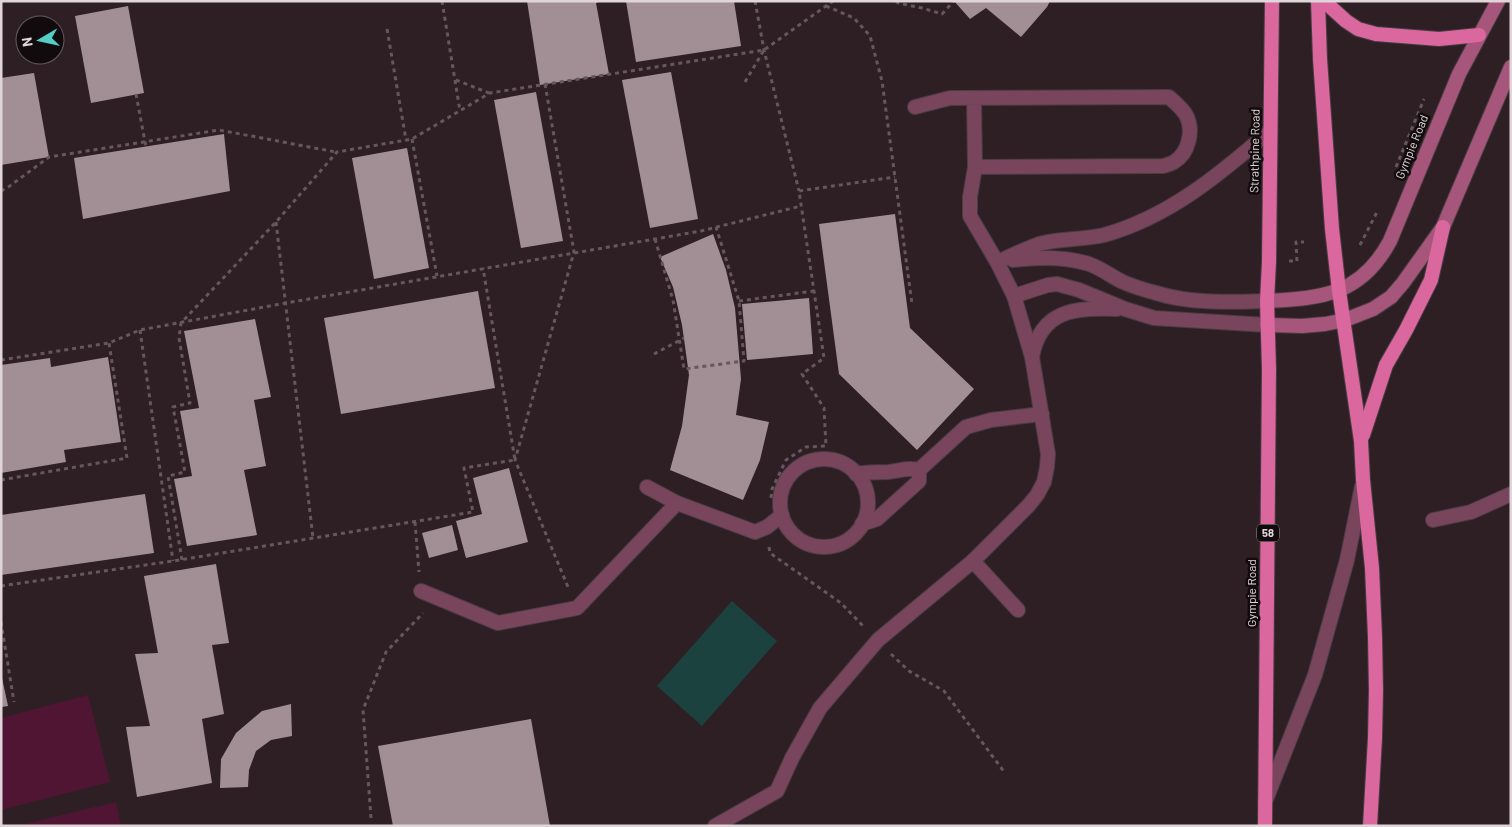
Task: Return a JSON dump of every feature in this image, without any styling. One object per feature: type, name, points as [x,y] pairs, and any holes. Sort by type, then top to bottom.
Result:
[{"type":"highway","name":"Strathpine Road","points":[[1267,301],[1272,1]]},
{"type":"highway","points":[[1318,1],[1324,122],[1333,236],[1340,291]]},
{"type":"highway","points":[[1324,1],[1346,22],[1358,29],[1376,34],[1439,39],[1479,35]]},
{"type":"highway","points":[[1361,441],[1386,365],[1400,342],[1431,280],[1443,227]]},
{"type":"highway","name":"Gympie Road","points":[[1340,291],[1361,441],[1372,568],[1375,637],[1375,738],[1370,826]]},
{"type":"highway","name":"Gympie Road","points":[[1265,826],[1269,369],[1267,301]]},
{"type":"main road","name":"Gympie Road","points":[[1267,301],[1320,297],[1340,291],[1366,275],[1384,253],[1452,89],[1498,1]]},
{"type":"main road","points":[[1268,325],[1302,326],[1345,320],[1373,309],[1390,297],[1403,283],[1443,227],[1511,68]]},
{"type":"street","points":[[915,108],[950,98],[1169,97],[1186,115],[1189,127],[1189,141],[1185,151],[1175,162],[1163,166],[975,167]]},
{"type":"street","points":[[715,826],[777,791],[792,758],[820,708],[872,646],[1004,532],[1029,506],[1044,482],[1048,454],[1032,357],[1014,296],[970,216],[970,197],[975,167],[974,99]]},
{"type":"street","points":[[997,262],[1039,244],[1102,235],[1140,222],[1165,210],[1204,186],[1270,131]]},
{"type":"street","points":[[997,262],[1029,258],[1058,258],[1090,264],[1124,283],[1158,294],[1220,302],[1267,301]]},
{"type":"street","points":[[1014,296],[1057,284],[1080,290],[1125,309],[1154,318],[1268,325]]},
{"type":"street","points":[[1032,357],[1035,344],[1046,326],[1057,316],[1095,308],[1125,309]]},
{"type":"street","points":[[862,524],[877,518],[919,481],[919,470],[966,427],[991,420],[1042,414]]},
{"type":"street","points":[[819,460],[833,460],[845,465],[856,474],[864,487],[868,502],[866,517],[855,534],[846,541],[834,546],[810,545],[795,536],[787,526],[782,515],[780,501],[786,482],[794,471],[806,464],[819,460]]},
{"type":"street","points":[[856,474],[870,471],[890,472],[910,467],[919,470]]},
{"type":"street","name":"Gympie Road","points":[[1265,802],[1315,675],[1347,560],[1363,480]]},
{"type":"street","points":[[647,487],[677,503],[755,532],[767,527],[782,515]]},
{"type":"street","points":[[1433,520],[1471,512],[1511,494]]},
{"type":"street","points":[[421,591],[498,623],[577,608],[677,503]]},
{"type":"street","points":[[972,561],[1018,610]]},
{"type":"path","points":[[442,1],[460,111]]},
{"type":"path","points":[[755,1],[764,50],[799,191]]},
{"type":"path","points":[[745,82],[764,50],[833,1]]},
{"type":"path","points":[[896,1],[942,14],[954,1]]},
{"type":"path","points":[[826,6],[854,18],[870,36],[882,81],[912,304]]},
{"type":"path","points":[[387,29],[406,140]]},
{"type":"path","points":[[1,191],[49,157],[219,130],[337,152],[412,139],[490,93],[764,50]]},
{"type":"path","points":[[456,80],[490,93]]},
{"type":"path","points":[[515,460],[574,252],[545,84]]},
{"type":"path","points":[[136,94],[146,147]]},
{"type":"path","points":[[1396,167],[1424,98]]},
{"type":"path","points":[[412,139],[437,276]]},
{"type":"path","points":[[182,560],[168,476],[186,472],[173,407],[190,403],[179,338],[181,322],[276,222],[337,152]]},
{"type":"path","points":[[1360,245],[1381,204]]},
{"type":"path","points":[[1,360],[109,343],[140,330],[181,322],[716,227],[801,206]]},
{"type":"path","points":[[276,222],[313,538]]},
{"type":"path","points":[[655,238],[673,300],[684,369],[744,361],[739,301],[716,227]]},
{"type":"path","points":[[1288,262],[1298,261],[1296,242],[1304,242]]},
{"type":"path","points":[[483,268],[515,460],[577,608]]},
{"type":"path","points":[[739,301],[814,291]]},
{"type":"path","points":[[140,330],[173,561]]},
{"type":"path","points":[[654,354],[684,338]]},
{"type":"path","points":[[1,480],[127,458],[109,343]]},
{"type":"path","points":[[1,586],[182,560],[473,512],[464,468],[515,460]]},
{"type":"path","points":[[370,818],[364,710],[386,652],[423,613],[415,522]]},
{"type":"path","points":[[1,622],[14,702]]},
{"type":"shaded area","points":[[732,601],[777,641],[702,726],[657,686]]},
{"type":"shaded area","points":[[88,695],[110,782],[1,810],[1,718]]},
{"type":"shaded area","points":[[116,802],[121,826],[16,826]]},
{"type":"building","points":[[527,1],[601,1],[596,3],[609,74],[540,85]]},
{"type":"building","points":[[626,1],[734,1],[741,46],[636,62]]},
{"type":"building","points":[[954,1],[1050,1],[1021,37],[986,8],[970,19]]},
{"type":"building","points":[[128,6],[144,93],[91,103],[75,16]]},
{"type":"building","points":[[671,72],[698,219],[650,228],[622,80]]},
{"type":"building","points":[[34,73],[49,157],[1,165],[1,78]]},
{"type":"building","points":[[536,92],[563,241],[521,248],[494,100]]},
{"type":"building","points":[[224,134],[230,191],[83,219],[74,158]]},
{"type":"building","points":[[407,148],[429,268],[374,279],[352,158]]},
{"type":"building","points":[[895,214],[910,328],[974,389],[917,450],[839,374],[819,224]]},
{"type":"building","points":[[713,234],[726,270],[735,308],[741,379],[736,415],[769,422],[760,460],[743,500],[670,470],[682,426],[689,375],[682,325],[673,287],[660,257]]},
{"type":"building","points":[[478,291],[495,388],[341,414],[324,318]]},
{"type":"building","points":[[809,298],[813,354],[747,360],[742,304]]},
{"type":"building","points":[[255,319],[271,397],[254,400],[266,466],[244,470],[257,535],[187,546],[174,479],[192,476],[180,411],[199,408],[184,331]]},
{"type":"building","points":[[108,357],[121,442],[64,450],[66,462],[1,473],[1,365],[50,358],[51,367]]},
{"type":"building","points":[[509,468],[528,542],[466,558],[456,521],[482,514],[473,478]]},
{"type":"building","points":[[145,494],[154,553],[1,575],[1,515]]},
{"type":"building","points":[[452,525],[458,550],[429,558],[422,533]]},
{"type":"building","points":[[216,564],[229,643],[212,645],[224,714],[202,719],[212,783],[137,797],[126,727],[150,726],[135,654],[158,653],[144,576]]},
{"type":"building","points":[[1,673],[8,706],[1,707]]},
{"type":"building","points":[[291,704],[292,736],[271,740],[256,751],[249,770],[248,787],[220,788],[221,759],[236,733],[262,711]]},
{"type":"building","points":[[531,719],[550,826],[393,826],[378,746]]}]
